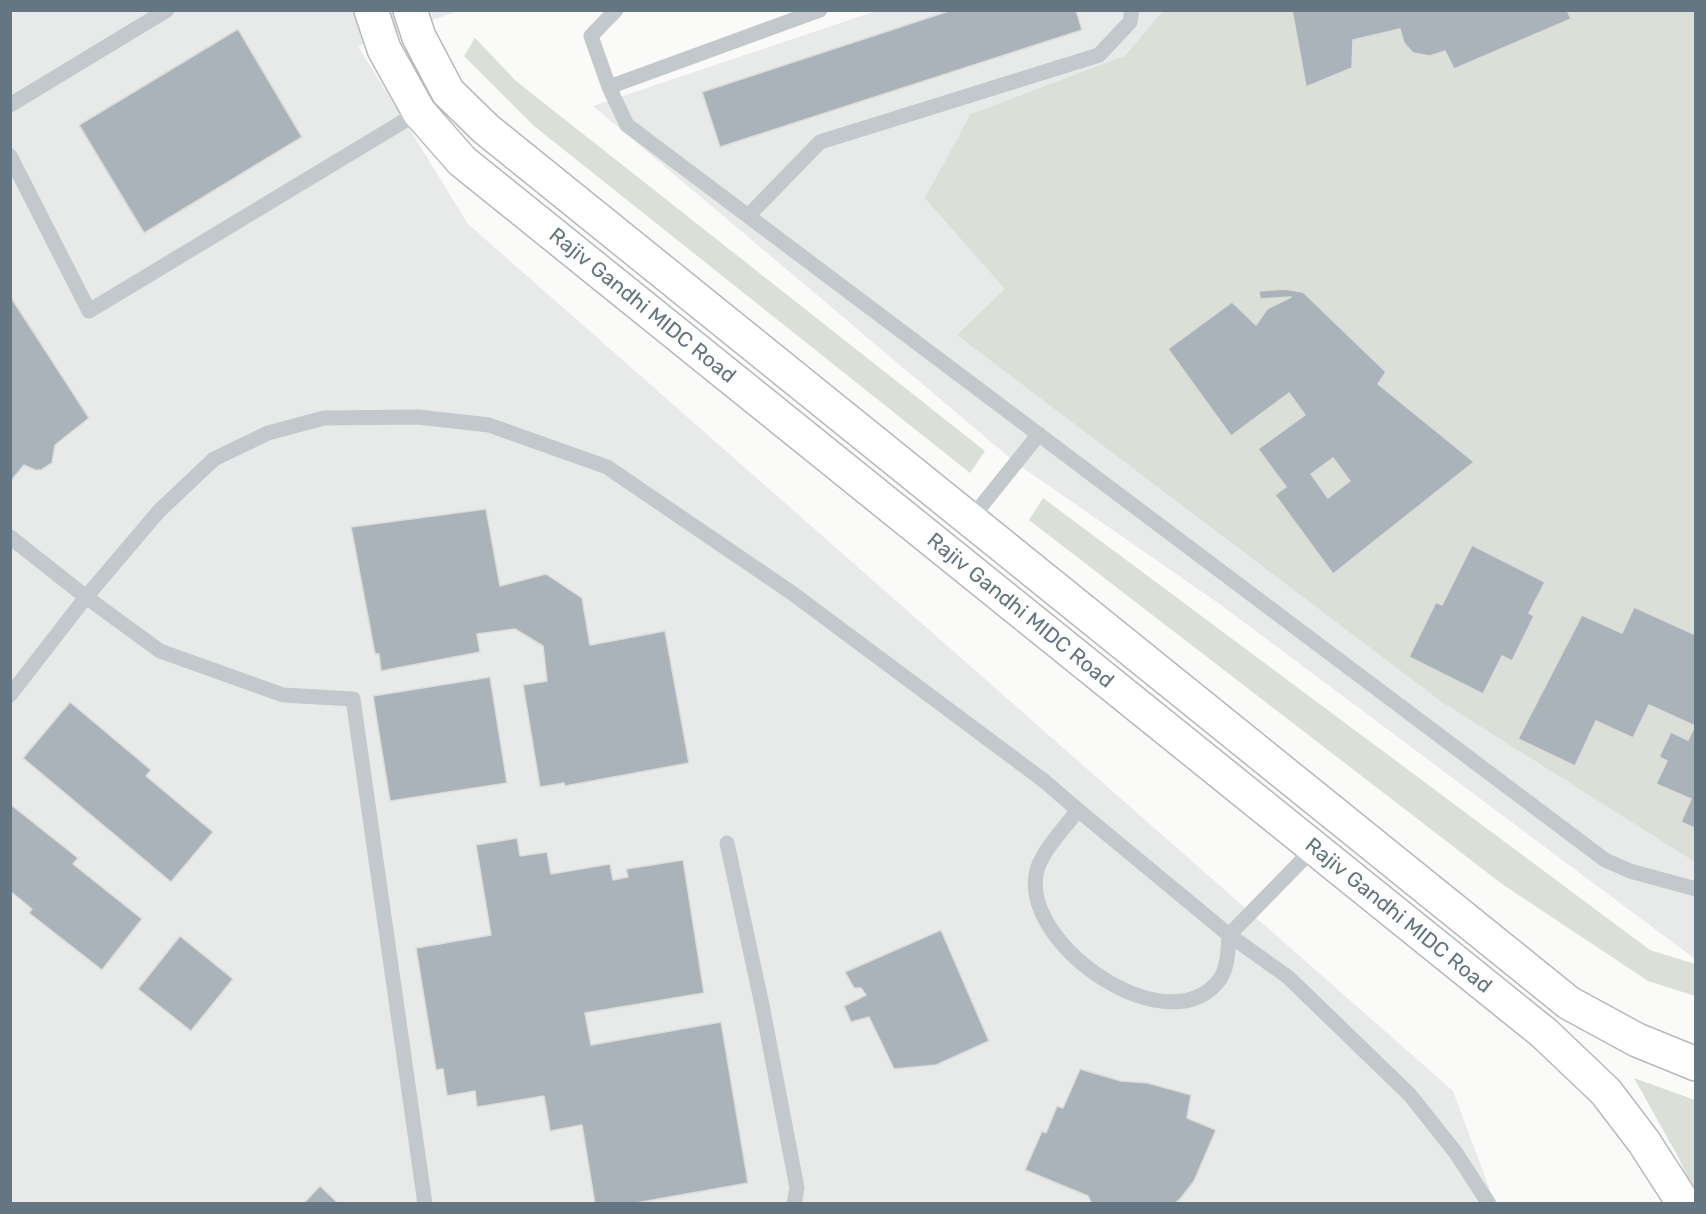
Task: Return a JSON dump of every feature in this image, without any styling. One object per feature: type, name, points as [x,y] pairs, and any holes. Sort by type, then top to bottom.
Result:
[{"type":"main road","name":"Rajiv Gandhi MIDC Road","points":[[371,10],[384,49],[419,112],[462,161],[1552,1040],[1606,1092],[1644,1142],[1684,1203]]},
{"type":"main road","name":"Rajiv Gandhi MIDC Road","points":[[410,10],[419,37],[448,92],[486,129],[1569,1003],[1637,1040],[1695,1064]]},
{"type":"lane","points":[[10,105],[167,10]]},
{"type":"lane","points":[[616,10],[591,36],[609,87],[627,125],[1605,860],[1630,871],[1695,889]]},
{"type":"lane","points":[[609,87],[820,10]]},
{"type":"lane","points":[[748,216],[820,142],[1099,55],[1130,22],[1132,10]]},
{"type":"lane","points":[[10,156],[89,311],[419,112]]},
{"type":"lane","points":[[10,695],[86,597],[159,511],[214,459],[268,432],[324,418],[418,417],[489,425],[607,467],[792,593],[1043,780],[1229,935],[1288,977],[1410,1095],[1456,1153],[1489,1203]]},
{"type":"lane","points":[[970,520],[1039,434]]},
{"type":"lane","points":[[10,537],[160,651],[284,695],[353,699],[425,1203]]},
{"type":"lane","points":[[1078,810],[1042,858],[1036,874],[1040,910],[1048,927],[1080,962],[1108,982],[1146,1000],[1174,1002],[1202,996],[1220,978],[1228,957],[1229,935],[1314,848]]},
{"type":"lane","points":[[727,843],[762,1005],[797,1188],[794,1203]]},
{"type":"shaded area","points":[[10,11],[458,11],[358,46],[468,224],[1453,1091],[1495,1203],[11,1203]]},
{"type":"shaded area","points":[[876,11],[1695,11],[1695,959],[1221,605],[1016,463],[593,106]]},
{"type":"shaded area","points":[[1163,11],[1695,11],[1695,862],[1442,702],[957,335],[1005,289],[925,198],[971,114],[1125,56]]},
{"type":"shaded area","points":[[475,38],[516,81],[985,451],[970,473],[534,126],[464,56]]},
{"type":"shaded area","points":[[1043,498],[1650,950],[1695,964],[1695,996],[1648,981],[1502,884],[1029,520]]},
{"type":"shaded area","points":[[1634,1078],[1695,1100],[1695,1193],[1677,1155]]},
{"type":"building","points":[[952,10],[1076,10],[1082,30],[720,147],[702,92]]},
{"type":"building","points":[[1292,10],[1567,10],[1571,19],[1454,69],[1445,51],[1430,56],[1413,53],[1404,43],[1400,29],[1353,40],[1352,68],[1306,87]]},
{"type":"building","points":[[238,29],[302,137],[144,233],[79,125]]},
{"type":"building","points":[[1284,289],[1303,292],[1386,372],[1378,384],[1474,462],[1333,574],[1275,495],[1286,487],[1258,449],[1305,415],[1289,393],[1231,436],[1168,349],[1232,302],[1256,325],[1267,309],[1291,297],[1260,299],[1259,291]],"holes":[[[1333,458],[1350,481],[1328,498],[1311,474]]]},
{"type":"building","points":[[10,296],[89,418],[55,445],[52,463],[41,470],[24,465],[10,482]]},
{"type":"building","points":[[486,509],[500,586],[546,574],[582,598],[590,645],[665,631],[689,763],[565,786],[564,783],[540,787],[523,685],[547,681],[543,646],[515,629],[477,634],[480,652],[381,671],[379,654],[375,654],[351,527]]},
{"type":"building","points":[[1472,545],[1545,582],[1529,613],[1534,616],[1512,661],[1502,656],[1483,694],[1409,657],[1436,602],[1442,605]]},
{"type":"building","points":[[1634,607],[1696,635],[1696,829],[1681,822],[1691,799],[1656,784],[1667,761],[1659,757],[1671,732],[1688,740],[1695,726],[1649,705],[1633,738],[1596,721],[1575,766],[1518,739],[1582,615],[1622,633]]},
{"type":"building","points":[[490,677],[507,783],[390,801],[373,696]]},
{"type":"building","points":[[70,702],[151,770],[146,776],[213,832],[171,882],[23,758]]},
{"type":"building","points":[[10,804],[78,858],[73,864],[142,919],[102,970],[29,913],[32,909],[10,891]]},
{"type":"building","points":[[517,838],[520,856],[547,852],[551,874],[610,864],[613,880],[628,877],[626,869],[683,860],[704,993],[585,1013],[591,1045],[721,1022],[748,1183],[630,1204],[595,1204],[582,1125],[550,1131],[544,1096],[477,1107],[475,1091],[447,1096],[443,1069],[436,1070],[416,948],[491,935],[476,845]]},
{"type":"building","points":[[941,930],[989,1041],[936,1065],[894,1069],[869,1017],[851,1022],[844,1006],[866,995],[861,988],[854,988],[845,972]]},
{"type":"building","points":[[180,936],[233,979],[191,1031],[138,989]]},
{"type":"building","points":[[1080,1069],[1121,1081],[1148,1083],[1191,1095],[1187,1118],[1216,1130],[1194,1181],[1174,1204],[1092,1204],[1088,1196],[1025,1170],[1042,1131],[1046,1133],[1057,1106],[1063,1108]]},
{"type":"building","points":[[320,1186],[339,1204],[303,1204]]}]
